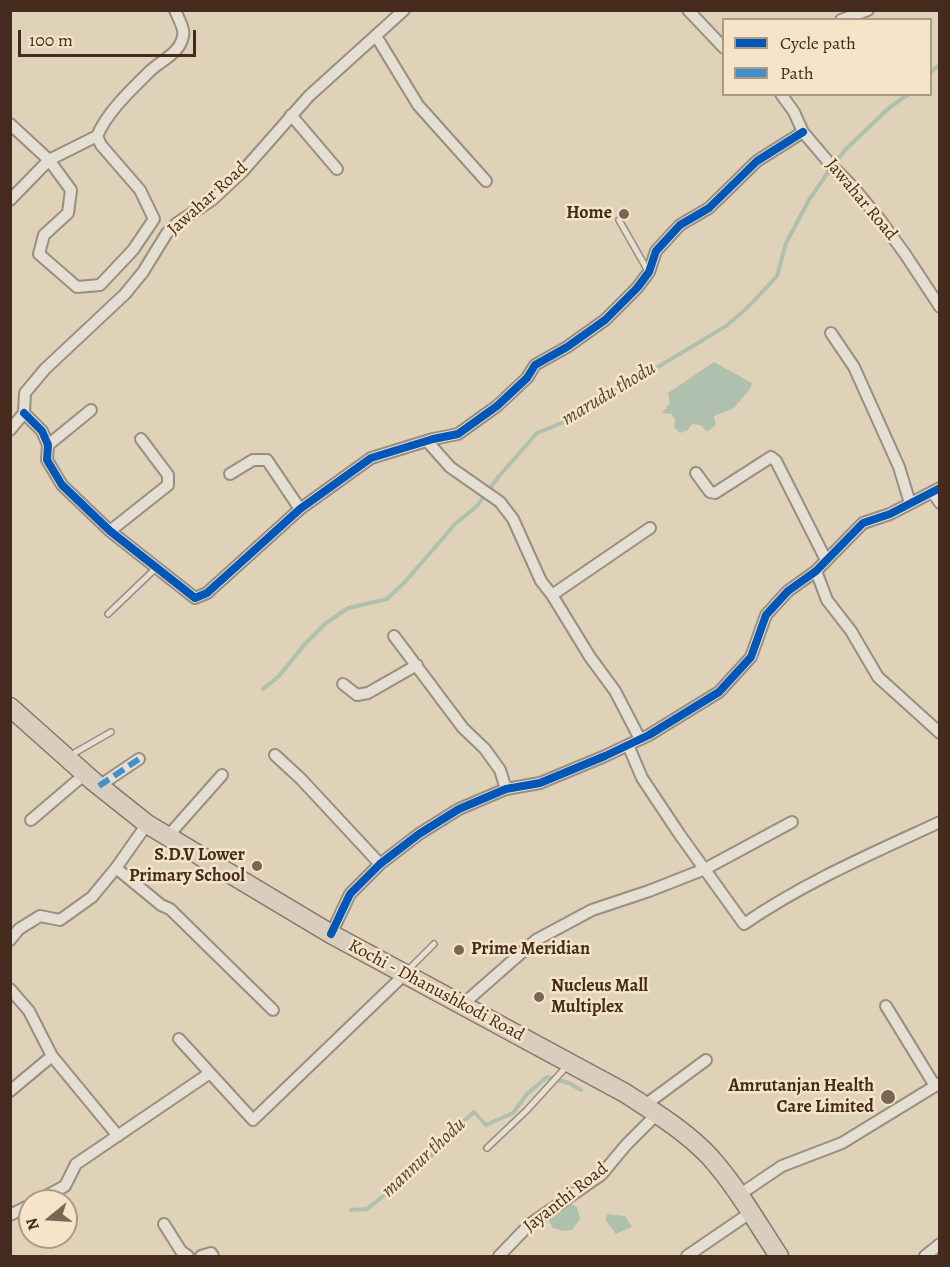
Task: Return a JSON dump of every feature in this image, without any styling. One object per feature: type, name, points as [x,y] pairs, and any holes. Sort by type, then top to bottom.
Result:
[{"type":"highway","name":"Kochi - Dhanushkodi Road","points":[[10,707],[92,780],[147,824],[331,934],[462,1005],[566,1067],[651,1110],[709,1157],[739,1195],[779,1257]]},
{"type":"street","points":[[10,200],[49,160],[97,136],[102,125],[119,104],[151,70],[180,48],[184,33],[175,10]]},
{"type":"street","name":"Jawahar Road","points":[[10,430],[24,413],[25,393],[45,369],[124,294],[143,272],[167,233],[177,223],[212,200],[242,172],[291,115],[404,10]]},
{"type":"street","points":[[688,10],[722,47]]},
{"type":"street","points":[[847,18],[868,10]]},
{"type":"street","points":[[376,36],[418,105],[486,181]]},
{"type":"street","name":"Jawahar Road","points":[[786,96],[803,132],[832,166],[854,187],[881,221],[939,307]]},
{"type":"street","points":[[291,115],[337,169]]},
{"type":"street","points":[[10,124],[49,160],[71,190],[68,213],[44,235],[39,254],[77,287],[100,285],[133,250],[154,219],[140,190],[107,153],[97,136]]},
{"type":"street","points":[[24,413],[42,431],[48,445],[47,460],[62,485],[110,531],[195,598],[207,593],[300,508],[371,458],[458,434],[497,406],[527,378],[535,365],[567,347],[605,320],[637,288],[648,272],[656,250],[680,225],[709,208],[758,161],[803,132]]},
{"type":"street","points":[[831,333],[854,367],[899,467],[910,503]]},
{"type":"street","points":[[48,445],[91,410]]},
{"type":"street","points":[[110,531],[168,485],[168,475],[141,439]]},
{"type":"street","points":[[427,441],[450,468],[500,502],[513,519],[541,581],[615,691],[640,739]]},
{"type":"street","points":[[696,474],[710,492],[716,493],[771,458],[776,460],[826,560]]},
{"type":"street","points":[[230,474],[253,460],[267,460],[300,508]]},
{"type":"street","points":[[331,934],[350,894],[380,864],[419,834],[459,809],[506,789],[540,783],[628,745],[719,692],[751,657],[766,615],[788,591],[816,571],[863,523],[890,514],[936,490],[939,503]]},
{"type":"street","points":[[552,595],[650,528]]},
{"type":"street","points":[[816,571],[827,600],[850,631],[878,677],[939,733]]},
{"type":"street","points":[[394,636],[463,728],[485,749],[500,770],[506,789]]},
{"type":"street","points":[[343,684],[357,695],[368,693],[417,665]]},
{"type":"street","points":[[628,745],[642,778],[744,924],[805,885],[939,822]]},
{"type":"street","points":[[275,755],[380,864]]},
{"type":"street","points":[[31,820],[92,780],[139,759]]},
{"type":"street","points":[[168,836],[222,775]]},
{"type":"street","points":[[462,1005],[536,940],[592,910],[705,869],[792,822]]},
{"type":"street","points":[[10,940],[19,929],[40,916],[60,921],[92,897],[147,824]]},
{"type":"street","points":[[116,868],[161,905],[170,909],[273,1010]]},
{"type":"street","points":[[179,1039],[253,1120],[405,974]]},
{"type":"street","points":[[10,989],[29,1011],[52,1056],[118,1136]]},
{"type":"street","points":[[739,1195],[782,1166],[842,1143],[938,1084],[886,1006]]},
{"type":"street","points":[[10,1091],[52,1056]]},
{"type":"street","name":"Jayanthi Road","points":[[499,1257],[537,1218],[601,1174],[626,1145],[651,1110],[706,1060]]},
{"type":"street","points":[[59,1189],[64,1186],[76,1164],[210,1073]]},
{"type":"street","points":[[687,1257],[750,1213]]},
{"type":"street","points":[[164,1224],[181,1251],[188,1257]]},
{"type":"street","points":[[925,1257],[939,1244]]},
{"type":"street","points":[[201,1257],[211,1253],[213,1257]]},
{"type":"lane","points":[[619,220],[648,272]]},
{"type":"lane","points":[[108,614],[157,567]]},
{"type":"lane","points":[[67,758],[111,732]]},
{"type":"lane","points":[[405,974],[434,944]]},
{"type":"lane","points":[[487,1148],[552,1084],[566,1067]]},
{"type":"shaded area","points":[[714,362],[752,383],[750,389],[734,408],[714,416],[716,425],[707,432],[700,425],[692,424],[688,430],[680,433],[674,427],[675,420],[672,414],[662,413],[670,403],[668,393]]},
{"type":"shaded area","points":[[567,1202],[577,1207],[580,1219],[572,1230],[564,1231],[553,1228],[544,1212]]},
{"type":"shaded area","points":[[607,1214],[625,1216],[632,1227],[616,1234],[606,1221]]},
{"type":"waterway","points":[[932,71],[940,64]]},
{"type":"waterway","name":"marudu thodu","points":[[263,689],[279,676],[304,645],[326,623],[348,608],[387,599],[404,583],[455,524],[477,506],[499,476],[537,433],[574,418],[613,391],[726,326],[747,308],[777,276],[786,243],[809,200],[831,168],[846,149],[890,107],[906,96]]},
{"type":"waterway","name":"mannur thodu","points":[[351,1210],[367,1209],[428,1160],[450,1133],[474,1112],[486,1125],[513,1113],[527,1094],[547,1077],[569,1083],[581,1090]]},
{"type":"marked path","points":[[99,786],[139,759]]},
{"type":"cycle path","points":[[24,413],[42,431],[48,445],[47,460],[62,485],[110,531],[195,598],[207,593],[300,509],[371,458],[433,439],[458,434],[497,406],[527,378],[535,365],[567,347],[605,320],[637,288],[649,272],[656,251],[680,225],[709,208],[757,161],[803,132]]},
{"type":"cycle path","points":[[331,934],[350,894],[380,864],[419,834],[459,809],[506,789],[540,783],[605,756],[649,735],[719,692],[751,657],[766,615],[788,591],[816,571],[863,523],[890,514],[940,488]]},
{"type":"place","name":"Home","points":[[624,214]]},
{"type":"place","name":"S.D.V Lower Primary School","points":[[257,866]]},
{"type":"place","name":"Prime Meridian","points":[[459,950]]},
{"type":"place","name":"Nucleus Mall Multiplex","points":[[539,997]]},
{"type":"place","name":"Amrutanjan Health Care Limited","points":[[888,1097]]}]
